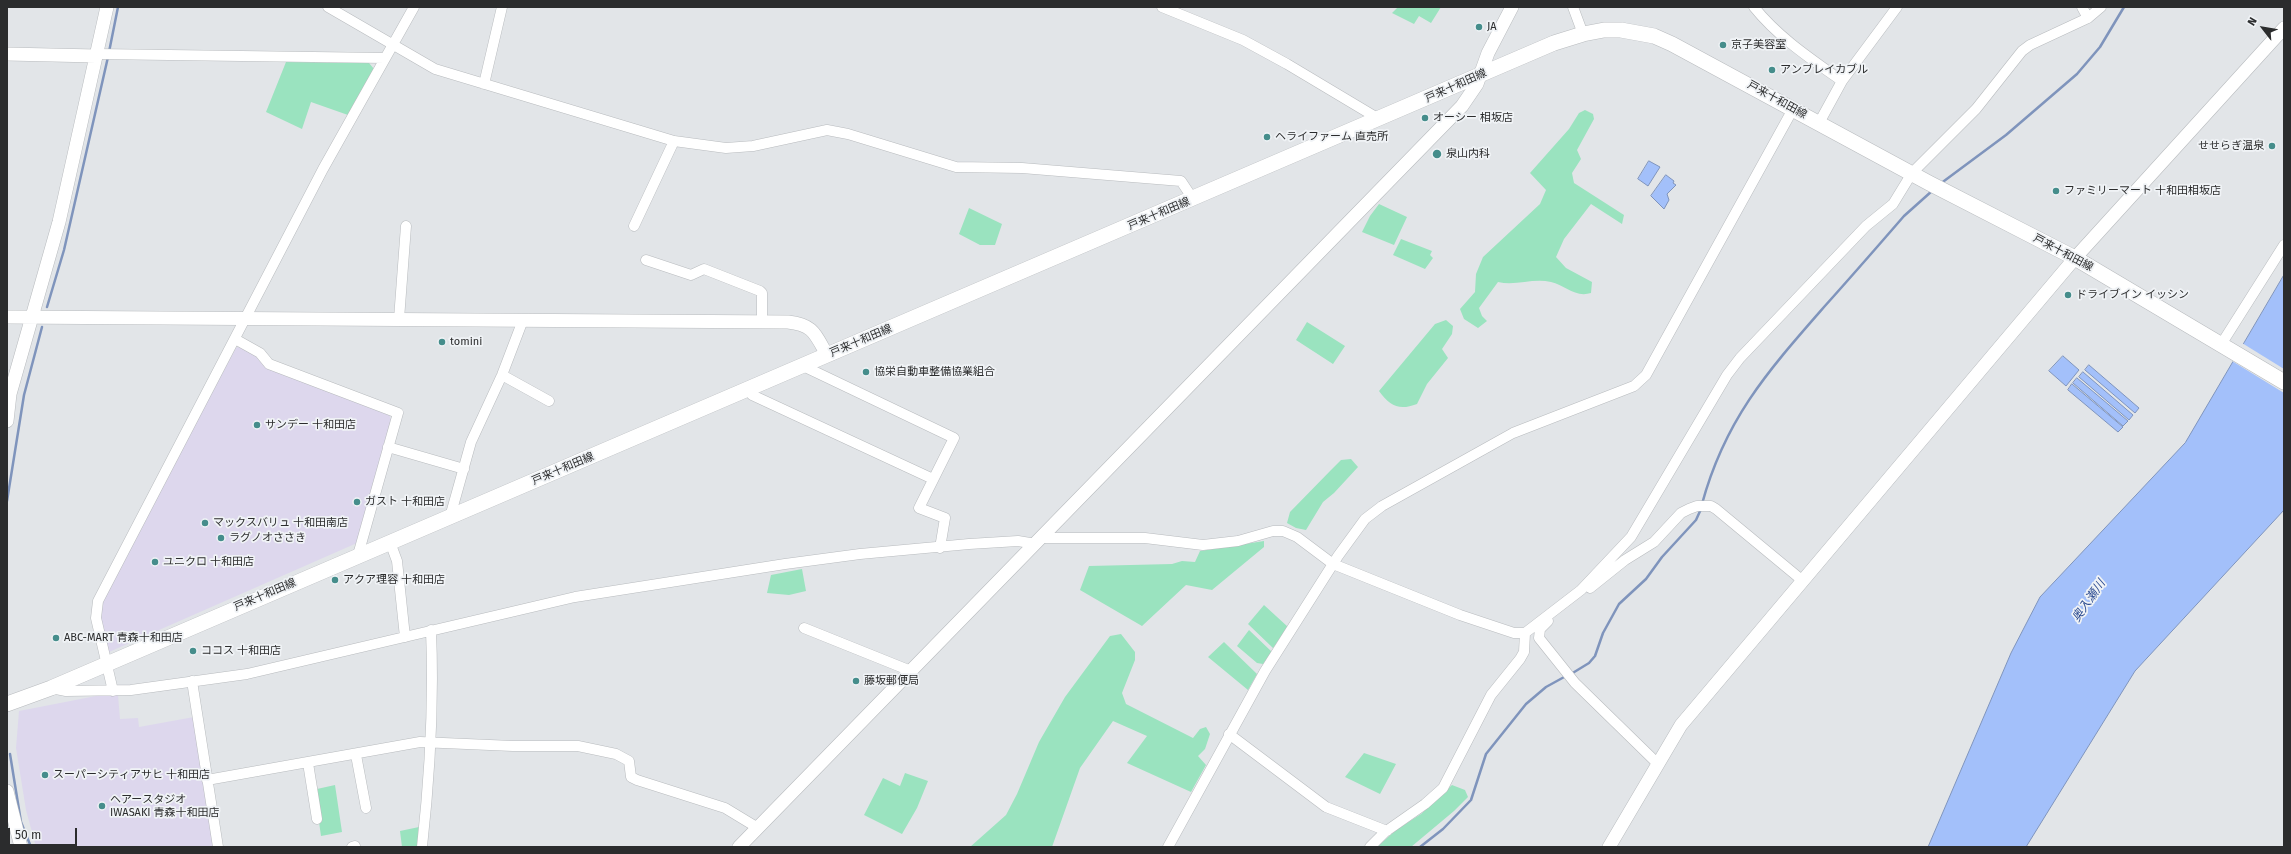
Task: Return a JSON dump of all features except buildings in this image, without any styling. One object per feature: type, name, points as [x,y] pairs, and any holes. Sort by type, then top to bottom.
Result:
[{"type":"main road","name":"戸来十和田線","points":[[7,704],[51,688],[358,555],[1380,119],[1554,43],[1583,34],[1604,30],[1621,30],[1654,36],[1711,64],[1936,187],[2075,258],[2224,344],[2284,382]]},
{"type":"street","points":[[7,421],[10,394],[59,222],[102,54],[107,7]]},
{"type":"street","points":[[328,7],[435,69],[674,141],[726,148],[753,146],[827,130],[848,134],[956,167],[1022,168],[1181,181],[1193,199]]},
{"type":"street","points":[[113,691],[105,664],[96,618],[98,601],[323,169],[414,7]]},
{"type":"street","points":[[484,84],[502,7]]},
{"type":"street","points":[[1162,7],[1243,40],[1288,64],[1380,119]]},
{"type":"street","points":[[739,847],[1462,106],[1471,96],[1482,74],[1488,53],[1512,7]]},
{"type":"street","points":[[1573,7],[1583,34]]},
{"type":"street","points":[[1754,7],[1764,20],[1784,37],[1842,81]]},
{"type":"street","points":[[1819,123],[1842,81],[1897,7]]},
{"type":"street","points":[[2082,7],[2088,18]]},
{"type":"street","points":[[51,688],[66,692],[113,691],[247,674],[575,597],[853,555],[1018,541],[1145,538],[1203,545],[1238,541],[1273,531],[1283,531],[1297,537],[1333,564],[1460,615],[1514,632],[1525,633],[1578,593],[1631,538],[1727,375],[1740,358],[1860,232],[1892,204],[1912,173],[1976,109],[2022,51],[2030,45],[2088,18],[2101,7]]},
{"type":"street","points":[[1609,847],[1681,725],[2075,258],[2284,28]]},
{"type":"street","points":[[7,54],[385,58]]},
{"type":"street","points":[[1168,847],[1265,671],[1357,527],[1382,506],[1513,433],[1634,386],[1646,375],[1794,109]]},
{"type":"street","points":[[634,226],[674,141]]},
{"type":"street","points":[[399,319],[406,226]]},
{"type":"street","points":[[2224,344],[2284,244]]},
{"type":"street","points":[[646,260],[691,275],[704,269],[760,291],[762,293],[762,321]]},
{"type":"street","points":[[7,317],[788,322],[808,326],[814,331],[827,355]]},
{"type":"street","points":[[450,517],[471,442],[502,375],[523,320]]},
{"type":"street","points":[[235,340],[260,353],[269,364],[398,413],[358,555]]},
{"type":"street","points":[[803,366],[954,438],[919,508],[945,518],[940,548]]},
{"type":"street","points":[[502,375],[549,401]]},
{"type":"street","points":[[750,389],[752,395],[933,479]]},
{"type":"street","points":[[388,447],[464,469]]},
{"type":"street","points":[[1578,593],[1585,592],[1625,560],[1654,542],[1681,513],[1700,506],[1711,506],[1727,516],[1803,581]]},
{"type":"street","points":[[390,542],[397,561],[406,636]]},
{"type":"street","points":[[1554,611],[1552,617],[1540,629],[1539,634],[1568,674],[1658,764]]},
{"type":"street","points":[[804,628],[911,671]]},
{"type":"street","points":[[422,847],[429,780],[431,742],[432,671],[430,630]]},
{"type":"street","points":[[1370,847],[1387,831],[1425,804],[1443,788],[1491,695],[1524,652],[1525,633]]},
{"type":"street","points":[[192,681],[218,847]]},
{"type":"street","points":[[1229,734],[1326,808],[1387,831]]},
{"type":"street","points":[[207,780],[356,755],[420,742],[578,746],[616,754],[628,761],[631,777],[725,808],[758,828]]},
{"type":"street","points":[[356,755],[366,808]]},
{"type":"street","points":[[308,763],[318,819]]},
{"type":"street","points":[[7,791],[22,847]]},
{"type":"shaded area","points":[[242,345],[257,355],[262,364],[267,367],[389,414],[391,420],[357,543],[109,652],[100,627],[99,603],[236,348]]},
{"type":"shaded area","points":[[118,695],[120,719],[138,718],[139,727],[194,717],[215,847],[36,847],[26,810],[16,748],[19,711],[96,696]]},
{"type":"green space","points":[[1398,7],[1441,7],[1431,23],[1419,16],[1414,24],[1392,13]]},
{"type":"green space","points":[[286,62],[369,63],[374,69],[348,115],[311,102],[302,129],[266,112]]},
{"type":"green space","points":[[1585,110],[1593,114],[1594,119],[1577,150],[1581,159],[1572,173],[1574,183],[1624,215],[1622,224],[1591,204],[1564,239],[1556,257],[1566,268],[1592,282],[1591,293],[1575,293],[1551,282],[1544,281],[1511,283],[1498,282],[1479,308],[1482,316],[1487,321],[1478,328],[1464,319],[1460,309],[1475,292],[1476,274],[1483,257],[1540,204],[1546,190],[1530,173],[1569,129],[1579,113]]},
{"type":"green space","points":[[1379,204],[1407,217],[1394,245],[1362,232],[1370,216]]},
{"type":"green space","points":[[969,208],[1002,224],[995,245],[980,245],[959,234]]},
{"type":"green space","points":[[1401,239],[1432,251],[1430,255],[1433,258],[1425,269],[1393,255]]},
{"type":"green space","points":[[1446,320],[1453,326],[1452,334],[1442,349],[1448,358],[1427,384],[1417,404],[1400,407],[1391,404],[1379,391],[1435,324]]},
{"type":"green space","points":[[1307,322],[1345,346],[1333,364],[1296,340]]},
{"type":"green space","points":[[1351,459],[1358,467],[1334,493],[1323,502],[1306,530],[1296,528],[1287,523],[1290,512],[1341,460]]},
{"type":"green space","points":[[1264,541],[1264,547],[1212,590],[1186,585],[1142,626],[1080,590],[1089,566],[1172,564],[1182,561],[1195,562],[1200,551]]},
{"type":"green space","points":[[802,569],[806,591],[789,595],[767,593],[771,575]]},
{"type":"green space","points":[[1264,605],[1288,627],[1273,648],[1248,624]]},
{"type":"green space","points":[[1249,630],[1272,652],[1263,664],[1257,663],[1237,646]]},
{"type":"green space","points":[[1121,634],[1135,652],[1135,660],[1122,693],[1126,704],[1193,738],[1200,729],[1206,727],[1210,734],[1205,749],[1198,756],[1206,765],[1191,792],[1127,763],[1147,736],[1113,721],[1080,768],[1052,847],[970,847],[1006,815],[1017,794],[1039,742],[1065,697],[1110,636]]},
{"type":"green space","points":[[1224,642],[1257,674],[1248,690],[1208,657]]},
{"type":"green space","points":[[1364,753],[1396,764],[1380,794],[1345,777]]},
{"type":"green space","points":[[905,773],[928,781],[917,808],[902,834],[864,815],[883,778],[900,786]]},
{"type":"green space","points":[[335,785],[342,832],[321,836],[319,822],[322,821],[317,789]]},
{"type":"green space","points":[[1452,785],[1465,790],[1468,797],[1454,811],[1411,847],[1377,847],[1396,830],[1421,814]]},
{"type":"green space","points":[[419,827],[418,847],[402,847],[400,831]]},
{"type":"water","points":[[1649,161],[1660,167],[1648,186],[1638,179]]},
{"type":"water","points":[[1666,175],[1674,181],[1673,183],[1676,185],[1667,194],[1669,200],[1664,209],[1651,196]]},
{"type":"water","name":"奥入瀬川","points":[[2284,275],[2284,510],[2135,671],[2026,847],[1928,847],[2011,653],[2040,597],[2185,443]]},
{"type":"water","points":[[2063,356],[2079,370],[2066,386],[2049,371]]},
{"type":"water","points":[[2089,365],[2139,408],[2135,413],[2085,370]]},
{"type":"water","points":[[2083,372],[2133,415],[2129,420],[2079,377]]},
{"type":"water","points":[[2077,378],[2128,421],[2123,426],[2073,383]]},
{"type":"water","points":[[2072,384],[2123,427],[2118,432],[2068,390]]},
{"type":"pier","points":[[2242,343],[2284,369],[2284,393],[2232,361]]},
{"type":"waterway","points":[[109,52],[118,7]]},
{"type":"waterway","points":[[1940,184],[2006,135],[2077,74],[2100,47],[2124,7]]},
{"type":"waterway","points":[[47,307],[64,250],[108,57]]},
{"type":"waterway","points":[[1702,504],[1723,446],[1736,421],[1767,375],[1804,330],[1904,216],[1932,191]]},
{"type":"waterway","points":[[7,501],[24,395],[42,327]]},
{"type":"waterway","points":[[1571,674],[1589,663],[1595,656],[1603,633],[1619,604],[1646,579],[1662,557],[1696,520],[1701,509]]},
{"type":"waterway","points":[[1420,847],[1443,829],[1471,800],[1486,754],[1526,704],[1546,687],[1566,676]]},
{"type":"waterway","points":[[10,754],[21,822],[31,847]]},
{"type":"place","name":"JA","points":[[1479,27]]},
{"type":"place","name":"京子美容室","points":[[1723,45]]},
{"type":"place","name":"アンブレイカブル","points":[[1772,70]]},
{"type":"place","name":"オーシー 相坂店","points":[[1425,118]]},
{"type":"place","name":"ヘライファーム 直売所","points":[[1267,137]]},
{"type":"place","name":"せせらぎ温泉","points":[[2272,146]]},
{"type":"place","name":"泉山内科","points":[[1437,154]]},
{"type":"place","name":"ファミリーマート 十和田相坂店","points":[[2056,191]]},
{"type":"place","name":"ドライブイン イッシン","points":[[2068,295]]},
{"type":"place","name":"tomini","points":[[442,342]]},
{"type":"place","name":"協栄自動車整備協業組合","points":[[866,372]]},
{"type":"place","name":"サンデー 十和田店","points":[[257,425]]},
{"type":"place","name":"ガスト 十和田店","points":[[357,502]]},
{"type":"place","name":"マックスバリュ 十和田南店","points":[[205,523]]},
{"type":"place","name":"ラグノオささき","points":[[221,538]]},
{"type":"place","name":"ユニクロ 十和田店","points":[[155,562]]},
{"type":"place","name":"アクア理容 十和田店","points":[[335,580]]},
{"type":"place","name":"ABC-MART 青森十和田店","points":[[56,638]]},
{"type":"place","name":"ココス 十和田店","points":[[193,651]]},
{"type":"place","name":"藤坂郵便局","points":[[856,681]]},
{"type":"place","name":"スーパーシティアサヒ 十和田店","points":[[45,775]]},
{"type":"place","name":"ヘアースタジオ IWASAKI 青森十和田店","points":[[102,806]]}]
